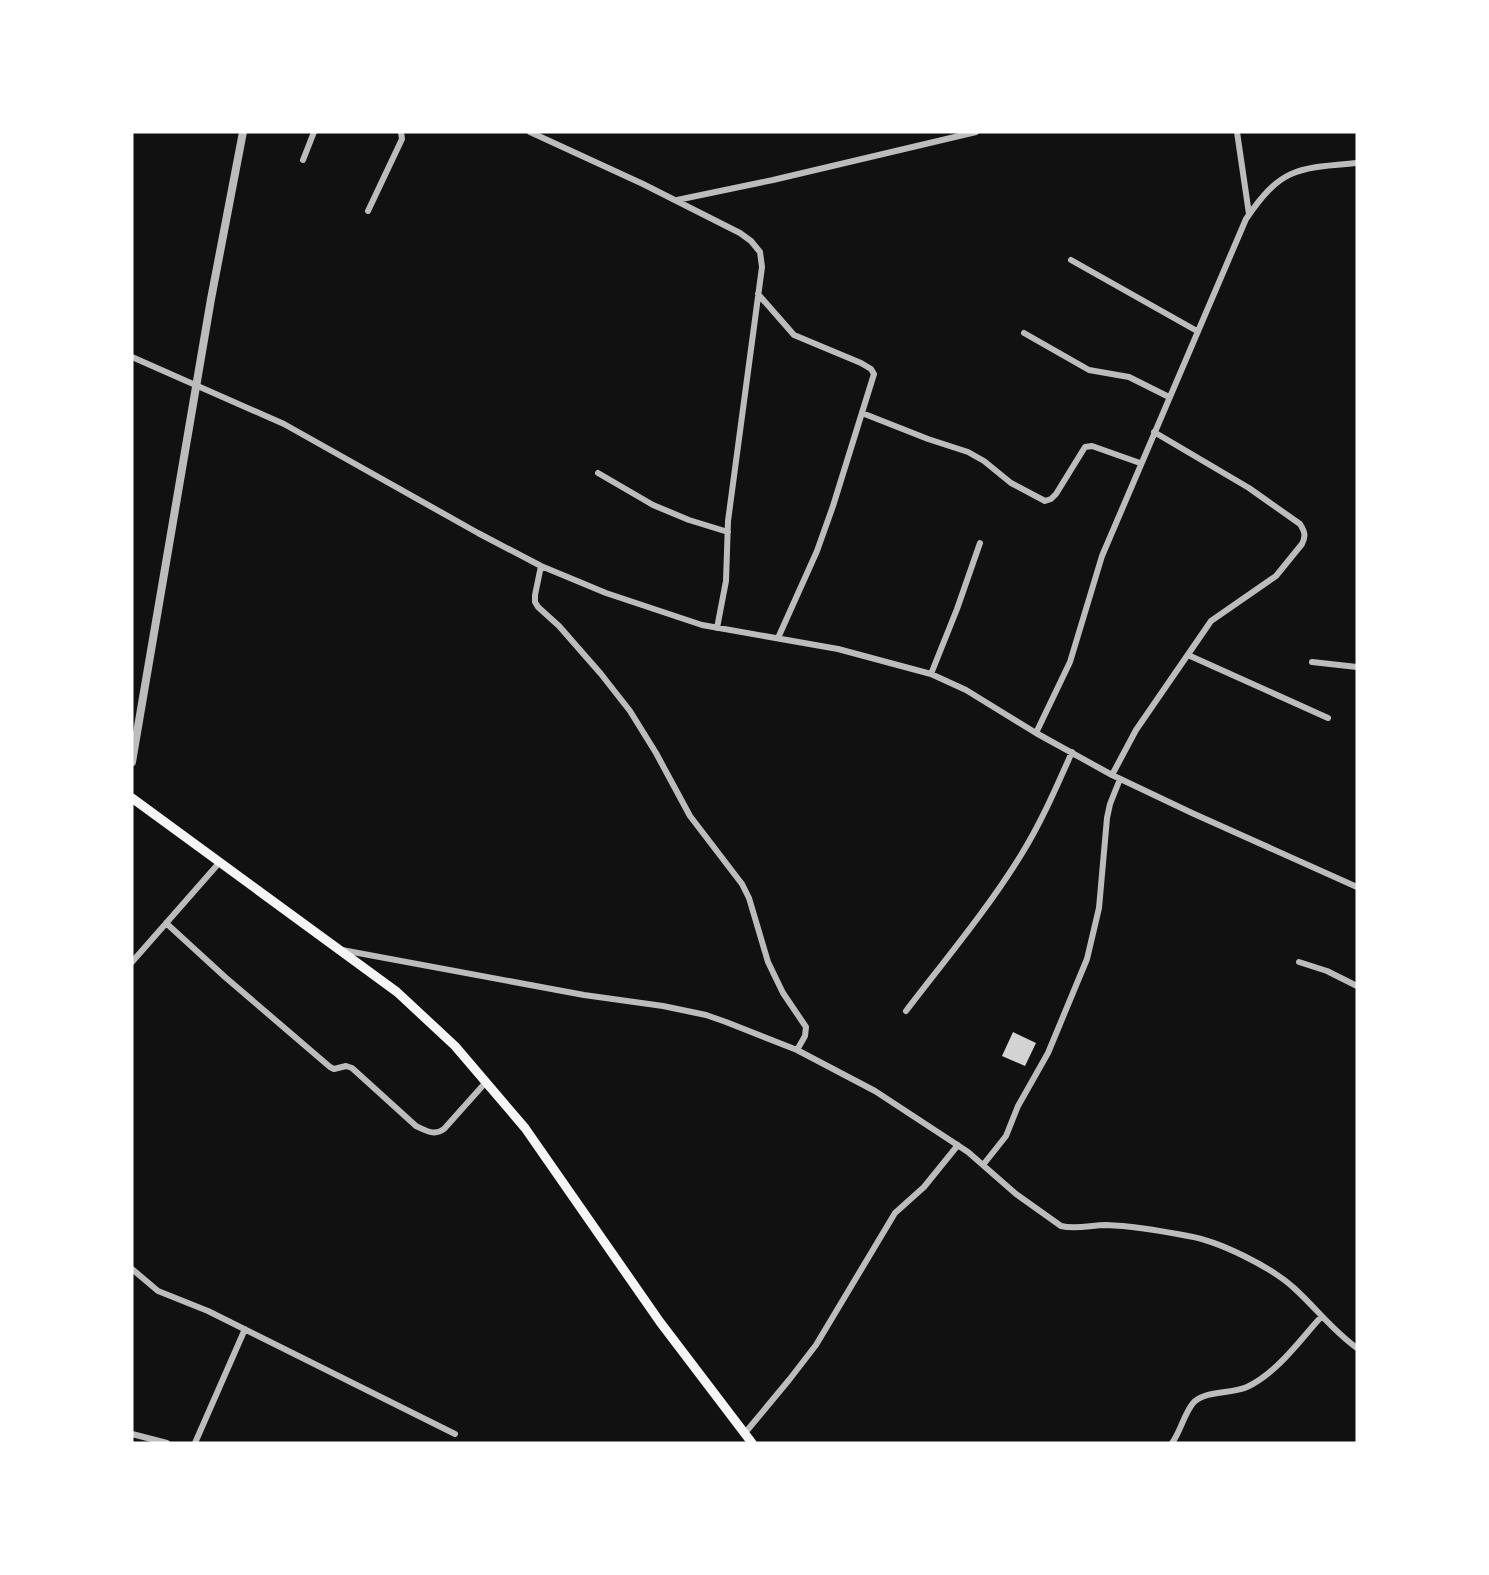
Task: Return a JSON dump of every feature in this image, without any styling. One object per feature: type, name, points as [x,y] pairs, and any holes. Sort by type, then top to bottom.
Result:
[{"type":"main road","points":[[132,798],[397,992],[454,1046],[525,1128],[660,1322],[752,1443]]},
{"type":"street","points":[[132,762],[196,384],[243,132]]},
{"type":"street","points":[[303,160],[315,132]]},
{"type":"street","points":[[368,211],[402,139],[401,132]]},
{"type":"street","points":[[530,132],[711,217],[751,241],[760,252],[759,294],[728,532],[726,581],[717,628]]},
{"type":"street","points":[[937,141],[944,132]]},
{"type":"street","points":[[676,200],[773,180],[976,132]]},
{"type":"street","points":[[1236,132],[1249,214]]},
{"type":"street","points":[[1036,733],[1070,662],[1102,556],[1140,463],[1249,214],[1266,191],[1281,179],[1300,169],[1357,163]]},
{"type":"street","points":[[1071,260],[1197,332]]},
{"type":"street","points":[[759,294],[794,335],[871,369],[874,377],[817,551],[778,638]]},
{"type":"street","points":[[1024,333],[1089,370],[1129,377],[1169,397]]},
{"type":"street","points":[[132,357],[284,424],[541,566],[606,593],[702,625],[838,649],[931,674],[966,690],[1036,733],[1112,775],[1357,887]]},
{"type":"street","points":[[862,413],[968,452],[984,461],[1011,483],[1045,501],[1056,494],[1084,447],[1092,446],[1140,463]]},
{"type":"street","points":[[1112,775],[1136,730],[1216,617],[1256,591],[1285,568],[1302,544],[1305,531],[1300,524],[1249,488],[1154,432]]},
{"type":"street","points":[[598,473],[653,505],[688,520],[728,532]]},
{"type":"street","points":[[931,674],[980,543]]},
{"type":"street","points":[[541,566],[535,596],[538,608],[559,626],[602,674],[630,711],[690,816],[742,884],[749,898],[768,962],[783,993],[806,1027],[806,1036],[797,1050]]},
{"type":"street","points":[[1188,656],[1328,718]]},
{"type":"street","points":[[1312,662],[1357,667]]},
{"type":"street","points":[[906,1011],[1015,864],[1040,821],[1071,752]]},
{"type":"street","points":[[983,1165],[1006,1136],[1018,1106],[1048,1053],[1087,959],[1099,908],[1107,818],[1120,778]]},
{"type":"street","points":[[132,962],[219,863]]},
{"type":"street","points":[[166,923],[330,1067],[334,1070],[346,1066],[352,1068],[416,1126],[426,1131],[440,1132],[444,1129],[486,1082]]},
{"type":"street","points":[[339,949],[584,995],[706,1015],[797,1050],[875,1090],[958,1145],[1016,1194],[1061,1226],[1069,1228],[1117,1226],[1192,1236],[1220,1245],[1282,1278],[1333,1329],[1357,1348]]},
{"type":"street","points":[[1299,962],[1327,971],[1357,986]]},
{"type":"street","points":[[745,1433],[816,1345],[895,1213],[924,1187],[958,1145]]},
{"type":"street","points":[[132,1269],[148,1284],[167,1296],[196,1306],[245,1329],[454,1434]]},
{"type":"street","points":[[1172,1443],[1195,1402],[1211,1395],[1234,1392],[1258,1381],[1272,1371],[1321,1317]]},
{"type":"street","points":[[195,1443],[245,1329]]},
{"type":"street","points":[[132,1434],[167,1443]]},
{"type":"building","points":[[1013,1032],[1036,1043],[1025,1066],[1002,1056]]}]
